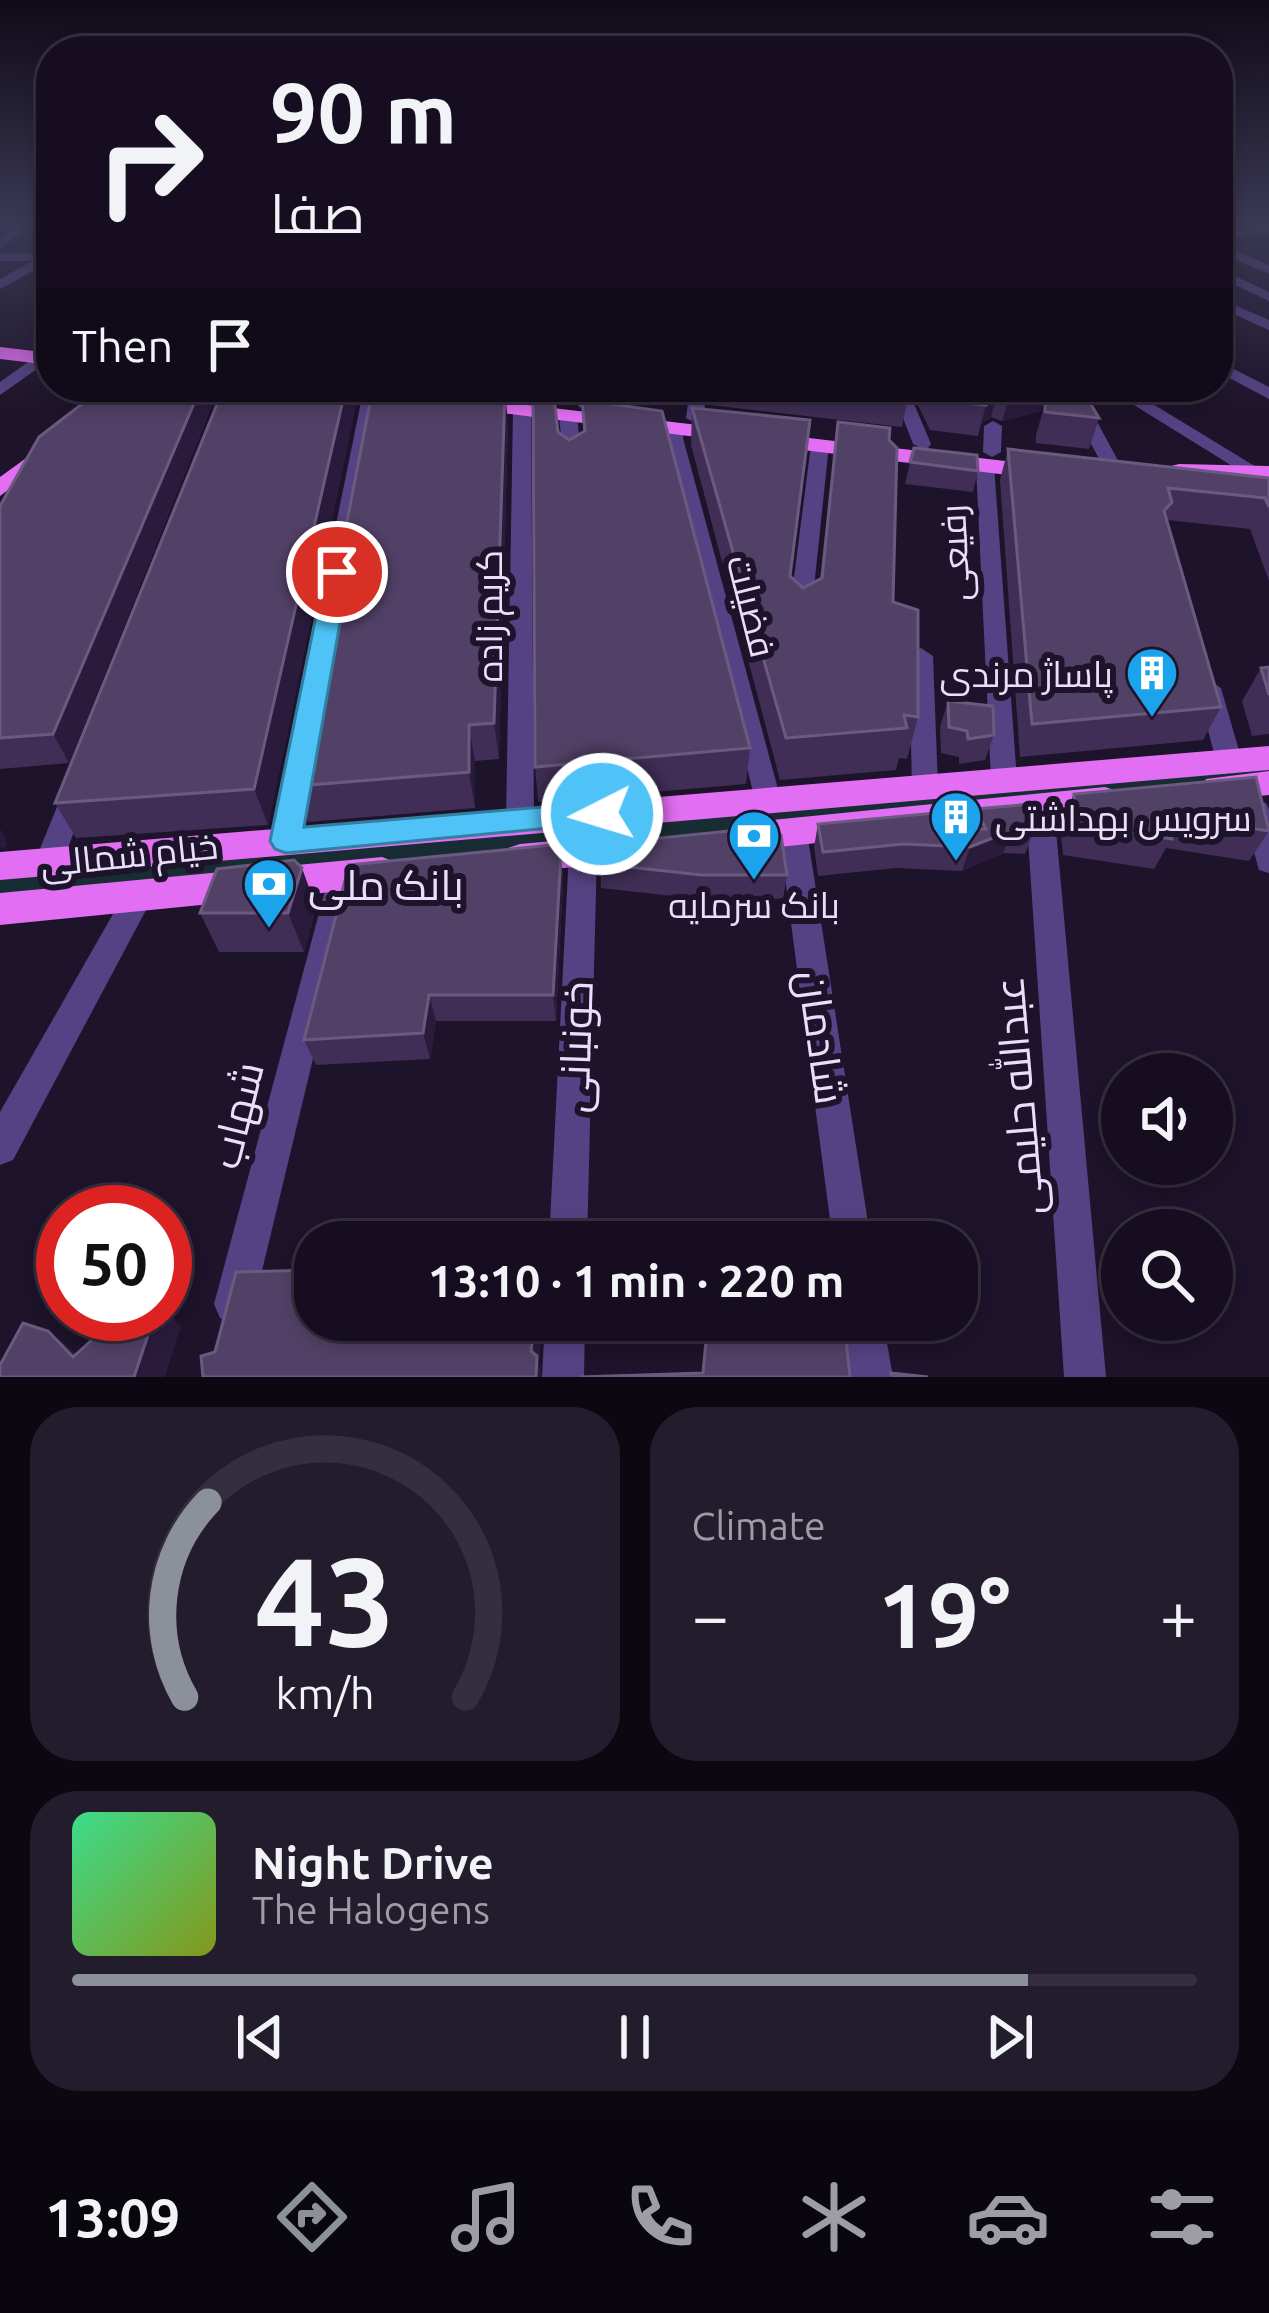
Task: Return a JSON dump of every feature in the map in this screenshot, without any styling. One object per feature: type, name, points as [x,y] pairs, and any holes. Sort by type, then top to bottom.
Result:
[{"type":"main road","points":[[2,349],[36,353]]},
{"type":"main road","points":[[481,402],[522,411],[583,403],[893,457],[988,459],[1269,496]]},
{"type":"main road","points":[[685,423],[893,457],[922,444],[988,459]]},
{"type":"main road","points":[[8,486],[70,426]]},
{"type":"main road","points":[[1109,472],[1265,475]]},
{"type":"main road","points":[[477,862],[1040,808],[1254,772]]},
{"type":"main road","name":"خیام شمالی","points":[[0,866],[1004,780],[1254,772]]},
{"type":"main road","name":"خیام شمالی","points":[[0,909],[411,869]]},
{"type":"street","points":[[1233,309],[1269,326]]},
{"type":"street","points":[[1233,316],[1269,310]]},
{"type":"street","points":[[0,390],[36,364]]},
{"type":"street","points":[[1233,374],[1269,394]]},
{"type":"street","points":[[286,841],[368,402]]},
{"type":"street","name":"فضیلت","points":[[693,402],[674,438],[768,800]]},
{"type":"street","points":[[908,402],[922,444]]},
{"type":"street","points":[[1139,402],[1265,475]]},
{"type":"street","points":[[574,463],[583,403]]},
{"type":"street","name":"کریم زاده","points":[[520,821],[522,411]]},
{"type":"street","points":[[1086,418],[1109,472]]},
{"type":"street","name":"رفیعی","points":[[993,426],[988,459],[1004,780]]},
{"type":"street","points":[[800,618],[820,446]]},
{"type":"street","points":[[921,656],[926,787]]},
{"type":"street","points":[[1204,672],[1254,772],[1269,862]]},
{"type":"street","points":[[50,861],[82,775]]},
{"type":"street","name":"عبدالله حلیمی","points":[[1040,808],[1085,1377]]},
{"type":"street","name":"شادمان","points":[[793,832],[849,1221]]},
{"type":"street","name":"خونبانی","points":[[569,1221],[583,852]]},
{"type":"street","name":"شهاب","points":[[227,1331],[343,876]]},
{"type":"street","points":[[0,1147],[139,895]]},
{"type":"street","points":[[563,1377],[564,1341]]},
{"type":"street","points":[[866,1341],[872,1377]]},
{"type":"green space","points":[[1269,758],[1269,783],[0,909],[0,866]]},
{"type":"building","points":[[84,402],[195,402],[53,734],[0,738],[0,506],[39,437]]},
{"type":"building","points":[[218,402],[343,402],[254,789],[55,803]]},
{"type":"building","points":[[370,402],[505,402],[494,723],[469,725],[469,772],[296,786]]},
{"type":"building","points":[[533,402],[555,402],[558,432],[569,440],[585,431],[582,402],[662,411],[750,748],[535,767]]},
{"type":"building","points":[[1090,402],[1099,418],[1045,412],[1045,404]]},
{"type":"building","points":[[692,408],[810,420],[790,576],[803,588],[822,578],[838,422],[890,428],[889,440],[897,448],[893,602],[918,610],[918,717],[904,715],[907,728],[786,738]]},
{"type":"building","points":[[914,448],[977,455],[978,471],[910,462]]},
{"type":"building","points":[[1008,449],[1269,478],[1269,507],[1265,498],[1168,488],[1172,502],[1164,511],[1221,707],[1032,724]]},
{"type":"building","points":[[1269,667],[1269,695],[1261,668]]},
{"type":"building","points":[[948,701],[993,706],[994,735],[968,739],[967,731],[949,727]]},
{"type":"building","points":[[1256,777],[1269,831],[1167,815],[1172,839],[1077,825],[1074,794]]},
{"type":"building","points":[[1031,804],[1034,831],[1013,830],[970,847],[903,844],[823,852],[818,824],[935,813],[941,832],[986,829],[975,809]]},
{"type":"building","points":[[770,827],[781,835],[787,875],[702,875],[600,864],[600,844]]},
{"type":"building","points":[[552,845],[561,854],[553,995],[429,995],[423,1033],[304,1040],[349,865]]},
{"type":"building","points":[[294,860],[302,868],[288,913],[200,913],[217,869]]},
{"type":"building","points":[[294,1271],[294,1341],[532,1341],[536,1377],[203,1377],[201,1356],[215,1352],[236,1272]]},
{"type":"building","points":[[23,1323],[36,1327],[36,1341],[58,1341],[73,1357],[91,1341],[146,1341],[134,1377],[0,1377],[0,1365]]},
{"type":"building","points":[[706,1341],[846,1341],[850,1377],[580,1377],[703,1373]]},
{"type":"place","name":"پاساژ مرندی","points":[[1152,719]]},
{"type":"place","name":"سرویس بهداشتی","points":[[956,863]]},
{"type":"place","name":"بانک سرمایه","points":[[754,882]]},
{"type":"place","name":"بانک ملی","points":[[269,930]]},
{"type":"route","points":[[337,572],[286,841],[602,814]]}]
